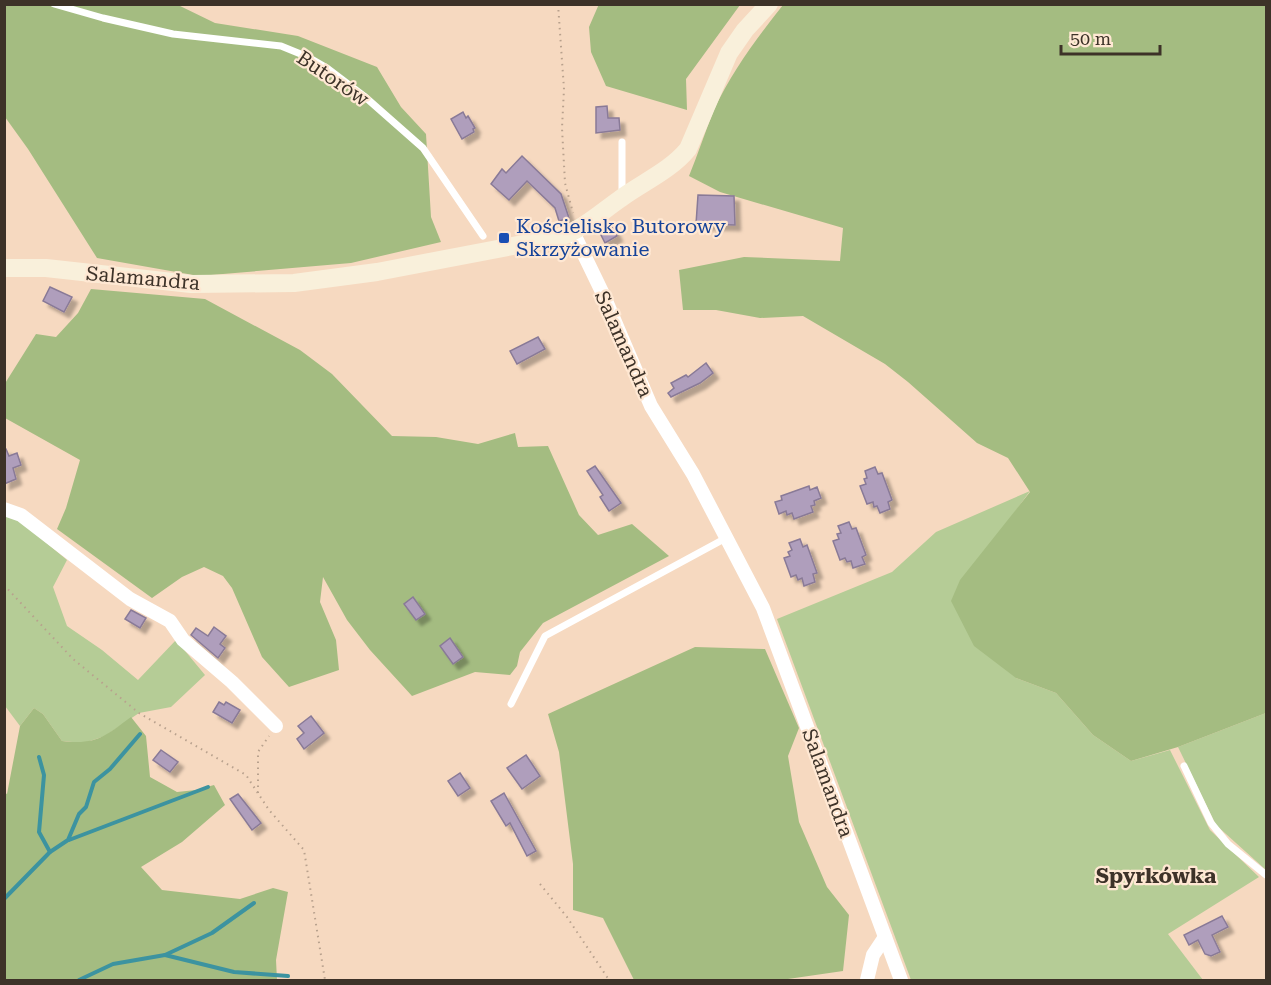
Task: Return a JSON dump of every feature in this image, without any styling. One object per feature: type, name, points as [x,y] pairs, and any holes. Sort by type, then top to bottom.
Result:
[{"type":"street","points":[[577,230],[680,159],[688,149],[729,53],[745,30],[769,4]]},
{"type":"street","name":"Salamandra","points":[[4,268],[46,268],[191,284],[294,283],[377,272],[485,242],[549,240],[577,230],[651,406],[693,474],[763,608],[901,981]]},
{"type":"street","points":[[4,508],[21,515],[130,599],[170,621],[183,640],[232,682],[276,726]]},
{"type":"street","points":[[867,981],[873,955],[885,937]]},
{"type":"lane","name":"Butorów","points":[[54,4],[103,18],[172,33],[281,46],[308,57],[327,68],[364,96],[423,148],[485,242]]},
{"type":"lane","points":[[622,142],[622,197]]},
{"type":"lane","points":[[511,704],[545,636],[726,538]]},
{"type":"lane","points":[[1184,766],[1210,823],[1228,844],[1266,875]]},
{"type":"path","points":[[558,4],[564,89],[562,128],[565,183],[577,230]]},
{"type":"path","points":[[4,585],[73,659],[139,713],[246,775],[269,810],[304,850],[325,981]]},
{"type":"path","points":[[258,793],[258,752],[276,726]]},
{"type":"path","points":[[540,884],[567,917],[609,981]]},
{"type":"green space","points":[[599,4],[740,5],[686,79],[687,110],[606,86],[591,52],[589,27]]},
{"type":"green space","points":[[4,5],[178,5],[215,23],[298,36],[377,67],[401,107],[426,134],[431,217],[441,242],[351,263],[199,276],[97,258],[5,117]]},
{"type":"green space","points":[[783,5],[1266,5],[1266,713],[1178,747],[1131,761],[1093,735],[1056,693],[1016,678],[974,646],[951,601],[960,580],[1030,492],[1008,458],[977,443],[885,364],[803,316],[760,318],[716,310],[683,310],[679,270],[744,257],[840,261],[843,228],[720,192],[689,176],[721,96],[746,55]]},
{"type":"green space","points":[[91,289],[205,299],[300,350],[332,374],[392,436],[436,437],[478,444],[515,433],[518,447],[548,446],[579,515],[598,535],[632,524],[669,556],[543,623],[520,652],[517,666],[510,675],[475,672],[412,696],[370,650],[347,620],[323,577],[320,602],[336,640],[339,670],[289,687],[262,657],[232,588],[223,576],[204,567],[182,577],[152,598],[57,529],[66,508],[80,460],[5,418],[4,385],[36,334],[56,337],[78,313]]},
{"type":"green space","points":[[1030,491],[1006,524],[1016,678],[1056,693],[1093,735],[1131,761],[1170,750],[1210,830],[1259,877],[1168,934],[1203,980],[911,980],[777,619],[892,572],[936,532]]},
{"type":"green space","points":[[5,514],[19,520],[67,560],[53,587],[67,626],[102,650],[138,680],[176,640],[205,675],[171,707],[139,713],[105,736],[84,743],[62,741],[43,714],[34,708],[20,726],[5,706]]},
{"type":"green space","points":[[695,647],[765,649],[799,728],[788,756],[799,822],[827,887],[849,915],[843,971],[781,980],[634,980],[603,918],[573,910],[573,864],[559,752],[548,714]]},
{"type":"green space","points":[[34,708],[43,714],[62,741],[83,742],[99,738],[131,717],[146,736],[150,777],[177,792],[214,785],[225,805],[182,842],[141,867],[162,890],[240,899],[273,888],[288,892],[276,960],[277,980],[5,980],[5,793],[7,794],[20,726]]},
{"type":"green space","points":[[1266,713],[1266,870],[1216,825],[1178,747]]},
{"type":"building","points":[[607,106],[608,118],[619,118],[620,130],[596,133],[596,107]]},
{"type":"building","points":[[463,112],[475,128],[474,132],[462,139],[451,119]]},
{"type":"building","points":[[522,156],[561,194],[569,218],[559,221],[555,208],[527,181],[509,200],[491,184],[502,169],[506,173]]},
{"type":"building","points":[[698,195],[734,196],[735,225],[696,224]]},
{"type":"building","points":[[612,226],[617,236],[605,243],[600,233]]},
{"type":"building","points":[[50,287],[72,297],[64,312],[43,301]]},
{"type":"building","points":[[538,337],[545,349],[517,364],[510,351]]},
{"type":"building","points":[[706,363],[713,373],[700,383],[671,397],[668,393],[674,388],[671,383],[686,375],[688,377]]},
{"type":"building","points":[[4,449],[9,456],[17,453],[21,465],[13,468],[16,479],[4,484]]},
{"type":"building","points":[[595,466],[621,503],[609,511],[600,497],[603,495],[587,471]]},
{"type":"building","points":[[875,467],[878,474],[882,473],[892,500],[888,502],[890,509],[880,513],[877,506],[874,507],[873,502],[867,504],[860,486],[866,484],[865,471]]},
{"type":"building","points":[[809,486],[810,490],[817,487],[821,498],[814,501],[815,505],[811,506],[813,512],[794,519],[792,513],[787,515],[786,511],[779,514],[775,502],[782,500],[781,496]]},
{"type":"building","points":[[849,522],[852,529],[856,528],[866,555],[862,557],[865,564],[853,568],[851,561],[847,562],[845,558],[840,560],[833,541],[839,539],[837,534],[841,533],[838,526]]},
{"type":"building","points":[[800,539],[803,547],[807,545],[817,573],[813,574],[815,582],[804,586],[802,578],[798,580],[796,575],[791,577],[784,558],[790,556],[788,552],[792,550],[789,543]]},
{"type":"building","points":[[413,597],[425,614],[416,620],[404,604]]},
{"type":"building","points":[[131,610],[146,618],[140,628],[125,619]]},
{"type":"building","points":[[214,627],[226,636],[220,644],[225,648],[218,658],[191,635],[196,628],[208,636]]},
{"type":"building","points":[[450,638],[463,657],[453,664],[440,646]]},
{"type":"building","points":[[219,702],[224,705],[226,702],[240,710],[232,723],[213,712]]},
{"type":"building","points":[[311,716],[324,733],[304,749],[297,739],[304,733],[298,726]]},
{"type":"building","points":[[161,750],[178,762],[170,772],[153,760]]},
{"type":"building","points":[[526,755],[540,776],[522,789],[507,768]]},
{"type":"building","points":[[460,773],[470,788],[458,796],[448,781]]},
{"type":"building","points":[[504,793],[536,851],[527,856],[510,823],[506,826],[491,801]]},
{"type":"building","points":[[238,794],[261,823],[252,830],[230,799]]},
{"type":"building","points":[[1222,916],[1228,927],[1212,935],[1220,952],[1211,956],[1205,954],[1198,940],[1189,945],[1184,935]]},
{"type":"waterway","points":[[4,899],[50,852],[68,840],[79,814],[86,807],[94,782],[110,769],[140,734]]},
{"type":"waterway","points":[[39,757],[44,775],[39,832],[50,852]]},
{"type":"waterway","points":[[69,840],[208,787]]},
{"type":"waterway","points":[[79,980],[113,964],[165,955],[212,933],[254,903]]},
{"type":"waterway","points":[[165,955],[234,972],[288,976]]},
{"type":"place","name":"Kościelisko Butorowy Skrzyżowanie","points":[[504,238]]},
{"type":"district","name":"Spyrkówka","points":[[1156,876]]}]
